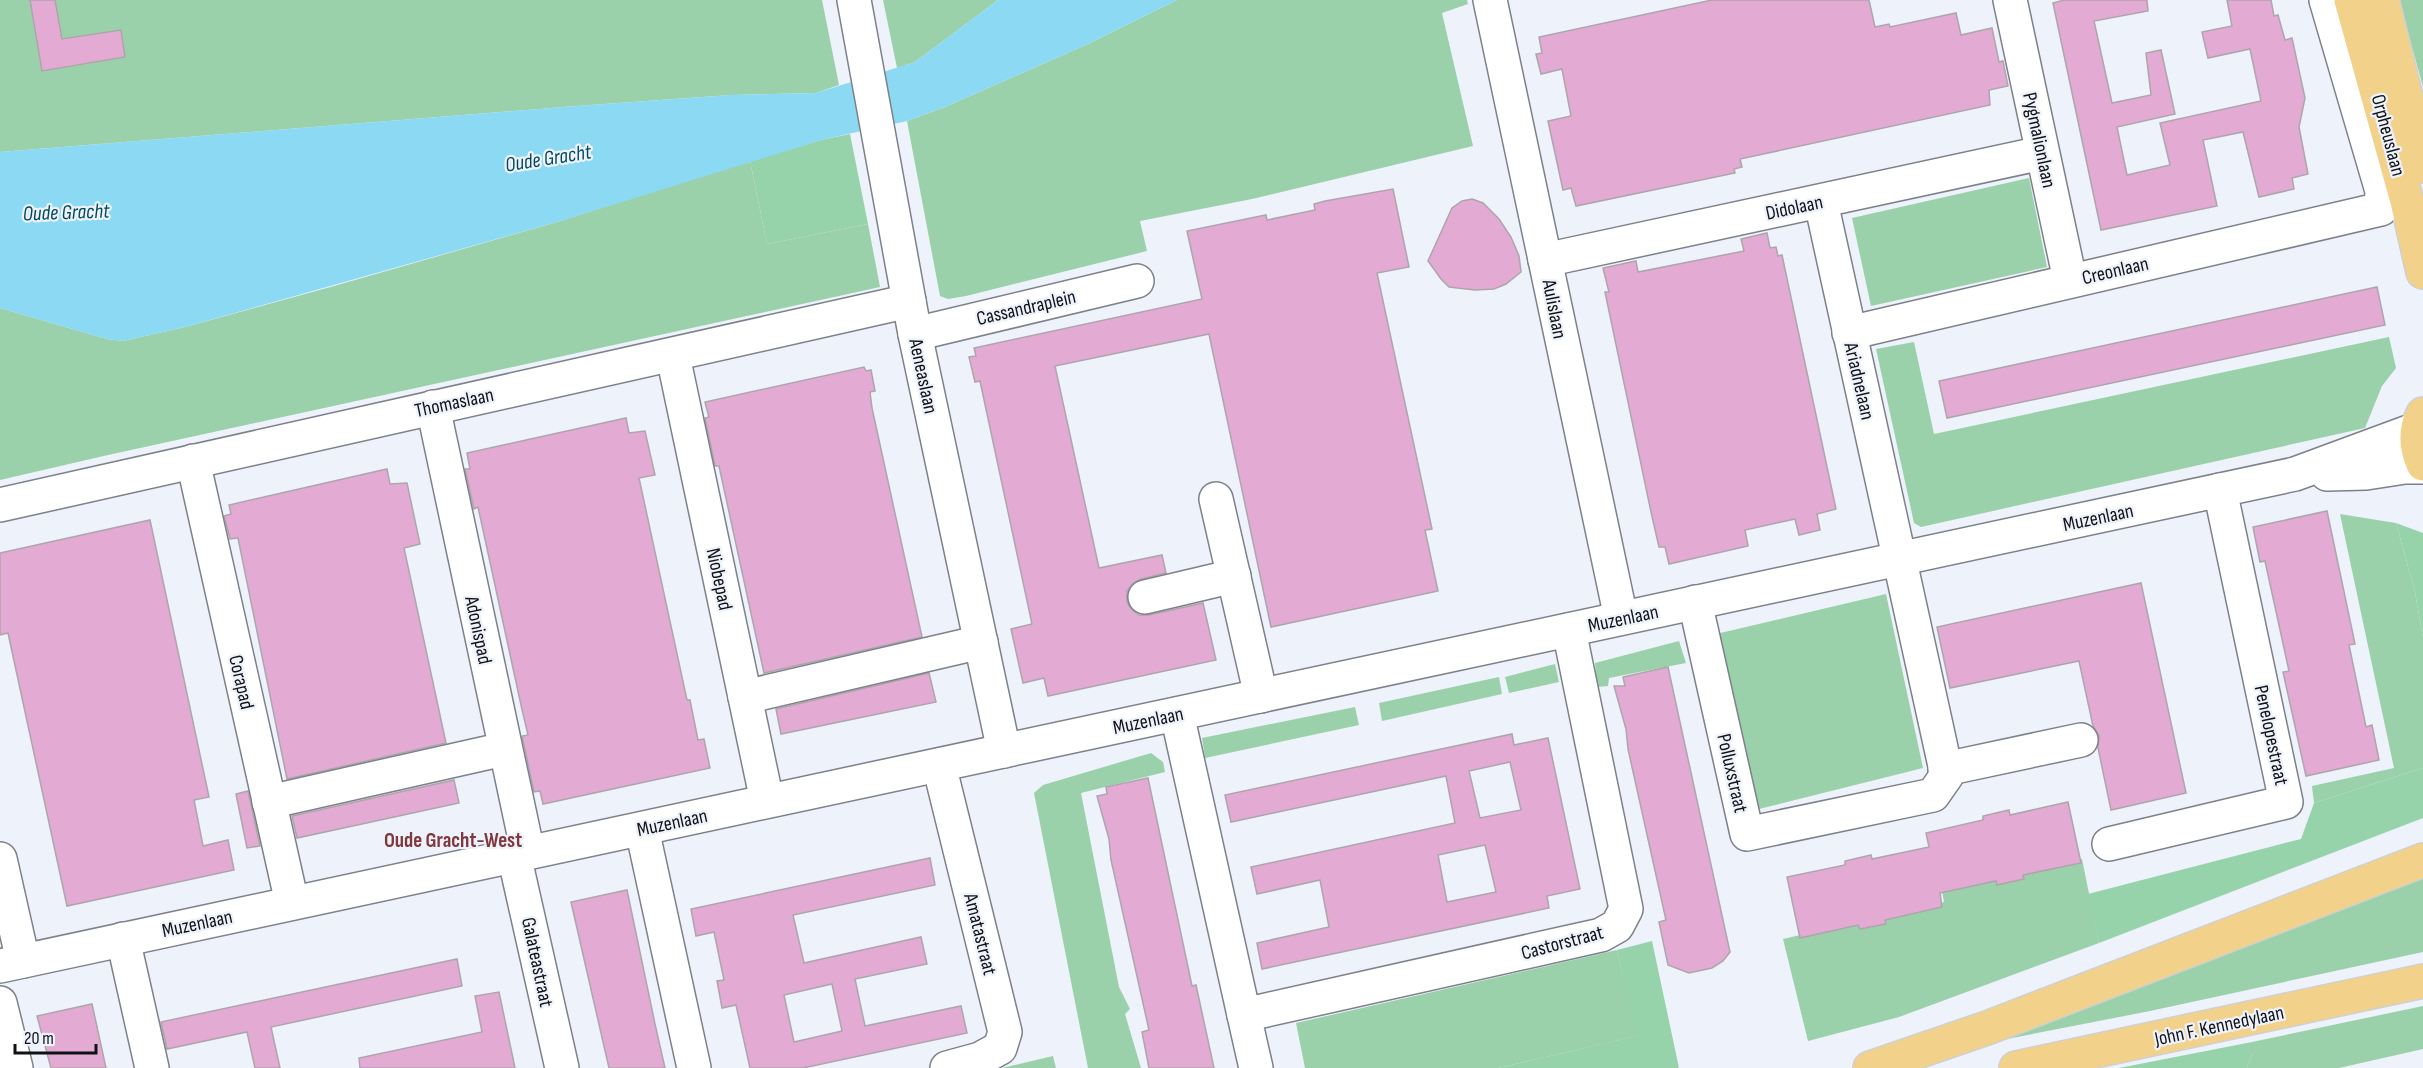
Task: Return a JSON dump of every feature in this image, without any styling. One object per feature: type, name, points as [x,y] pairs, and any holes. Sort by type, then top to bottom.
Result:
[{"type":"main road","name":"Orpheuslaan","points":[[2352,0],[2407,201],[2423,272]]},
{"type":"main road","name":"Orpheuslaan","points":[[2382,0],[2423,166]]},
{"type":"main road","points":[[2420,422],[2418,449],[2423,466]]},
{"type":"main road","points":[[1870,1068],[1987,1028],[2423,860]]},
{"type":"main road","name":"John F. Kennedylaan","points":[[2016,1068],[2423,981]]},
{"type":"street","name":"Aeneaslaan","points":[[854,0],[915,334],[1004,751]]},
{"type":"street","name":"Aulislaan","points":[[1490,0],[1621,618]]},
{"type":"street","name":"Pygmalionlaan","points":[[2010,0],[2070,280]]},
{"type":"street","name":"Orpheuslaan","points":[[2326,0],[2382,191],[2381,209]]},
{"type":"street","name":"Didolaan","points":[[1545,260],[2043,153]]},
{"type":"street","name":"Ariadnelaan","points":[[1821,202],[1901,559]]},
{"type":"street","name":"Creonlaan","points":[[1849,333],[2381,209]]},
{"type":"street","name":"Cassandraplein","points":[[915,334],[1137,281]]},
{"type":"street","name":"Thomaslaan","points":[[0,505],[433,407],[673,356],[909,300]]},
{"type":"street","name":"Niobepad","points":[[673,356],[767,801]]},
{"type":"street","name":"Adonispad","points":[[433,407],[504,749],[521,854]]},
{"type":"street","name":"Muzenlaan","points":[[11,963],[2295,474],[2420,422]]},
{"type":"street","name":"Corapad","points":[[193,461],[292,903]]},
{"type":"street","name":"Muzenlaan","points":[[2295,474],[2366,473],[2423,466]]},
{"type":"street","name":"Penelopestraat","points":[[2109,844],[2286,802],[2220,490]]},
{"type":"street","points":[[1216,499],[1261,696]]},
{"type":"street","points":[[1901,559],[1946,769],[2081,740]]},
{"type":"street","points":[[1145,597],[1234,576]]},
{"type":"street","name":"Polluxstraat","points":[[1695,602],[1747,834],[1933,795],[1947,775],[1946,769]]},
{"type":"street","name":"Castorstraat","points":[[1245,1015],[1601,935],[1617,927],[1626,909],[1569,630]]},
{"type":"street","points":[[745,697],[981,642]]},
{"type":"street","points":[[1177,714],[1256,1068]]},
{"type":"street","points":[[269,802],[504,749]]},
{"type":"street","name":"Amatastraat","points":[[939,765],[1005,1032],[1000,1048],[980,1059],[947,1068]]},
{"type":"street","points":[[642,829],[694,1068]]},
{"type":"street","name":"Galateastraat","points":[[521,854],[562,1068]]},
{"type":"street","points":[[0,859],[11,963]]},
{"type":"street","points":[[123,939],[152,1068]]},
{"type":"street","points":[[0,1003],[16,1068]]},
{"type":"green space","points":[[0,0],[822,0],[839,85],[816,93],[731,95],[576,106],[0,152]]},
{"type":"green space","points":[[883,0],[998,0],[915,62],[897,68]]},
{"type":"green space","points":[[1177,0],[1467,0],[1468,4],[1442,13],[1473,146],[1252,199],[1140,221],[1147,251],[966,296],[948,299],[940,296],[907,121],[945,107],[1088,44]]},
{"type":"green space","points":[[2399,0],[2423,0],[2423,87]]},
{"type":"green space","points":[[850,134],[868,224],[767,244],[750,161]]},
{"type":"green space","points":[[750,161],[767,244],[868,224],[880,287],[0,480],[0,308],[107,339],[123,341],[185,327],[557,222]]},
{"type":"green space","points":[[2029,178],[2047,267],[1871,306],[1852,218]]},
{"type":"green space","points":[[2389,337],[2396,368],[2382,386],[2365,428],[1921,527],[1914,523],[1876,349],[1914,342],[1934,434]]},
{"type":"green space","points":[[2340,514],[2396,523],[2415,592],[2423,638],[2423,768],[2314,803],[2312,786],[2394,768]]},
{"type":"green space","points":[[2396,523],[2423,533],[2423,638],[2415,592]]},
{"type":"green space","points":[[1886,594],[1923,768],[1759,809],[1716,634]]},
{"type":"green space","points":[[1679,641],[1686,663],[1609,678],[1608,686],[1597,687],[1595,663]]},
{"type":"green space","points":[[1555,664],[1559,682],[1509,693],[1505,677]]},
{"type":"green space","points":[[1499,677],[1502,694],[1382,721],[1379,703]]},
{"type":"green space","points":[[1355,707],[1359,725],[1205,758],[1202,738]]},
{"type":"green space","points":[[1151,753],[1163,762],[1165,772],[1081,793],[1119,987],[1130,1009],[1125,1014],[1141,1068],[1088,1068],[1034,793],[1043,785]]},
{"type":"green space","points":[[2423,768],[2423,818],[2099,943],[2088,894],[2301,839],[2314,803]]},
{"type":"green space","points":[[2082,859],[2099,943],[1899,1017],[1808,1041],[1783,939],[1944,902],[1942,891]]},
{"type":"green space","points":[[2423,877],[2423,952],[2150,1011],[1966,1047]]},
{"type":"green space","points":[[1652,941],[1679,1068],[1498,1068],[1636,1036],[1617,950]]},
{"type":"green space","points":[[1617,950],[1637,1036],[1498,1068],[1305,1068],[1296,1023]]},
{"type":"green space","points":[[2423,1006],[2423,1049],[2339,1068],[2247,1068],[2252,1054],[2252,1042]]},
{"type":"green space","points":[[2252,1042],[2252,1054],[2247,1068],[2119,1068]]},
{"type":"green space","points":[[1053,1056],[1056,1068],[1002,1068]]},
{"type":"water","name":"Oude Gracht","points":[[998,0],[1177,0],[1088,44],[945,107],[907,121],[825,139],[557,222],[185,327],[123,341],[107,339],[0,308],[0,152],[576,106],[731,95],[816,93],[915,62]]},
{"type":"building","points":[[30,0],[55,0],[62,39],[121,30],[125,57],[42,71]]},
{"type":"building","points":[[1712,0],[1869,0],[1875,27],[1889,24],[1890,27],[1956,13],[1961,35],[1992,28],[1999,62],[2003,61],[2008,86],[1989,90],[1990,105],[1740,159],[1742,167],[1734,169],[1735,173],[1576,206],[1571,188],[1563,190],[1548,121],[1571,116],[1562,69],[1541,74],[1536,54],[1542,53],[1539,37]]},
{"type":"building","points":[[2064,0],[2147,0],[2148,11],[2094,21],[2112,103],[2151,95],[2146,53],[2161,50],[2175,114],[2117,127],[2127,175],[2170,165],[2160,123],[2261,101],[2250,49],[2208,58],[2202,32],[2232,26],[2227,0],[2271,0],[2274,16],[2278,15],[2285,40],[2292,38],[2305,98],[2299,127],[2308,174],[2292,178],[2294,189],[2259,197],[2243,132],[2203,140],[2217,206],[2101,230],[2053,3]]},
{"type":"building","points":[[1393,189],[1409,267],[1377,273],[1432,529],[1425,530],[1438,591],[1271,627],[1209,334],[1055,366],[1099,568],[1162,555],[1166,573],[1133,583],[1127,591],[1127,602],[1139,615],[1149,615],[1203,603],[1216,660],[1048,696],[1044,678],[1023,683],[1011,629],[1032,624],[980,381],[975,382],[969,357],[976,356],[974,348],[1202,299],[1187,231],[1266,215],[1267,220],[1315,210],[1314,204],[1325,201]]},
{"type":"building","points":[[1472,199],[1483,203],[1499,219],[1511,237],[1519,256],[1521,272],[1506,284],[1494,289],[1475,290],[1449,287],[1428,261],[1452,208],[1462,201]]},
{"type":"building","points":[[1767,233],[1770,248],[1776,247],[1778,256],[1782,255],[1836,509],[1817,514],[1820,530],[1799,535],[1795,519],[1745,530],[1748,546],[1669,564],[1665,547],[1659,547],[1651,512],[1605,292],[1609,292],[1603,268],[1636,261],[1638,272],[1744,251],[1741,239]]},
{"type":"building","points":[[2377,287],[2385,325],[1947,418],[1939,381]]},
{"type":"building","points":[[864,367],[866,371],[871,370],[875,391],[870,392],[872,408],[922,637],[764,673],[719,466],[715,466],[705,418],[709,417],[705,402]]},
{"type":"building","points":[[626,418],[629,433],[645,431],[655,475],[639,478],[687,700],[690,700],[698,740],[704,739],[710,768],[543,804],[540,791],[534,792],[522,736],[528,735],[478,507],[474,509],[465,469],[470,469],[467,453]]},
{"type":"building","points":[[387,469],[390,484],[407,483],[420,544],[404,548],[446,743],[287,779],[238,538],[230,539],[224,516],[231,514],[229,505]]},
{"type":"building","points":[[2327,511],[2355,644],[2349,645],[2366,727],[2372,725],[2379,760],[2306,776],[2283,672],[2289,671],[2265,561],[2260,562],[2253,527]]},
{"type":"building","points":[[150,520],[209,797],[194,800],[203,846],[228,840],[234,870],[67,906],[8,633],[0,635],[0,553]]},
{"type":"building","points":[[2141,583],[2186,793],[2111,810],[2098,748],[2099,736],[2093,726],[2079,661],[1950,688],[1937,627]]},
{"type":"building","points":[[1668,667],[1730,952],[1723,961],[1712,968],[1689,973],[1668,965],[1659,922],[1666,920],[1628,749],[1626,729],[1614,686],[1625,686],[1623,677]]},
{"type":"building","points":[[929,673],[936,702],[781,734],[776,709]]},
{"type":"building","points":[[1512,734],[1514,745],[1548,738],[1580,889],[1547,896],[1549,908],[1262,969],[1257,943],[1329,927],[1320,880],[1257,894],[1251,867],[1455,823],[1446,776],[1231,822],[1225,795]],"holes":[[[1510,762],[1521,810],[1480,818],[1469,771]],[[1485,845],[1496,892],[1447,902],[1438,855]]]},
{"type":"building","points":[[1148,778],[1192,986],[1196,985],[1214,1068],[1149,1068],[1142,1032],[1149,1030],[1111,860],[1109,839],[1097,796],[1107,794],[1106,787]]},
{"type":"building","points":[[454,780],[459,803],[297,838],[292,816]]},
{"type":"building","points":[[248,791],[260,846],[247,848],[236,794]]},
{"type":"building","points":[[2068,802],[2081,863],[2023,875],[2024,879],[1997,885],[1996,881],[1940,893],[1942,907],[1885,920],[1886,924],[1860,929],[1858,925],[1800,938],[1787,877],[1845,865],[1845,861],[1871,855],[1872,859],[1929,847],[1926,833],[1983,820],[1983,816],[2009,810],[2010,815]]},
{"type":"building","points":[[930,858],[935,885],[793,915],[804,963],[921,937],[927,964],[855,979],[865,1026],[961,1006],[967,1033],[803,1068],[750,1068],[736,1005],[722,1008],[717,981],[724,980],[714,932],[696,936],[691,909]],"holes":[[[832,984],[842,1031],[794,1042],[784,995]]]},
{"type":"building","points":[[627,890],[665,1068],[609,1068],[571,902]]},
{"type":"building","points":[[457,959],[462,986],[271,1027],[280,1068],[255,1068],[247,1032],[167,1049],[161,1022]]},
{"type":"building","points":[[499,992],[515,1068],[360,1068],[359,1058],[482,1032],[475,996]]},
{"type":"building","points":[[92,1004],[106,1068],[51,1068],[37,1016]]},
{"type":"district","name":"Oude Gracht-West","points":[[453,840]]}]
